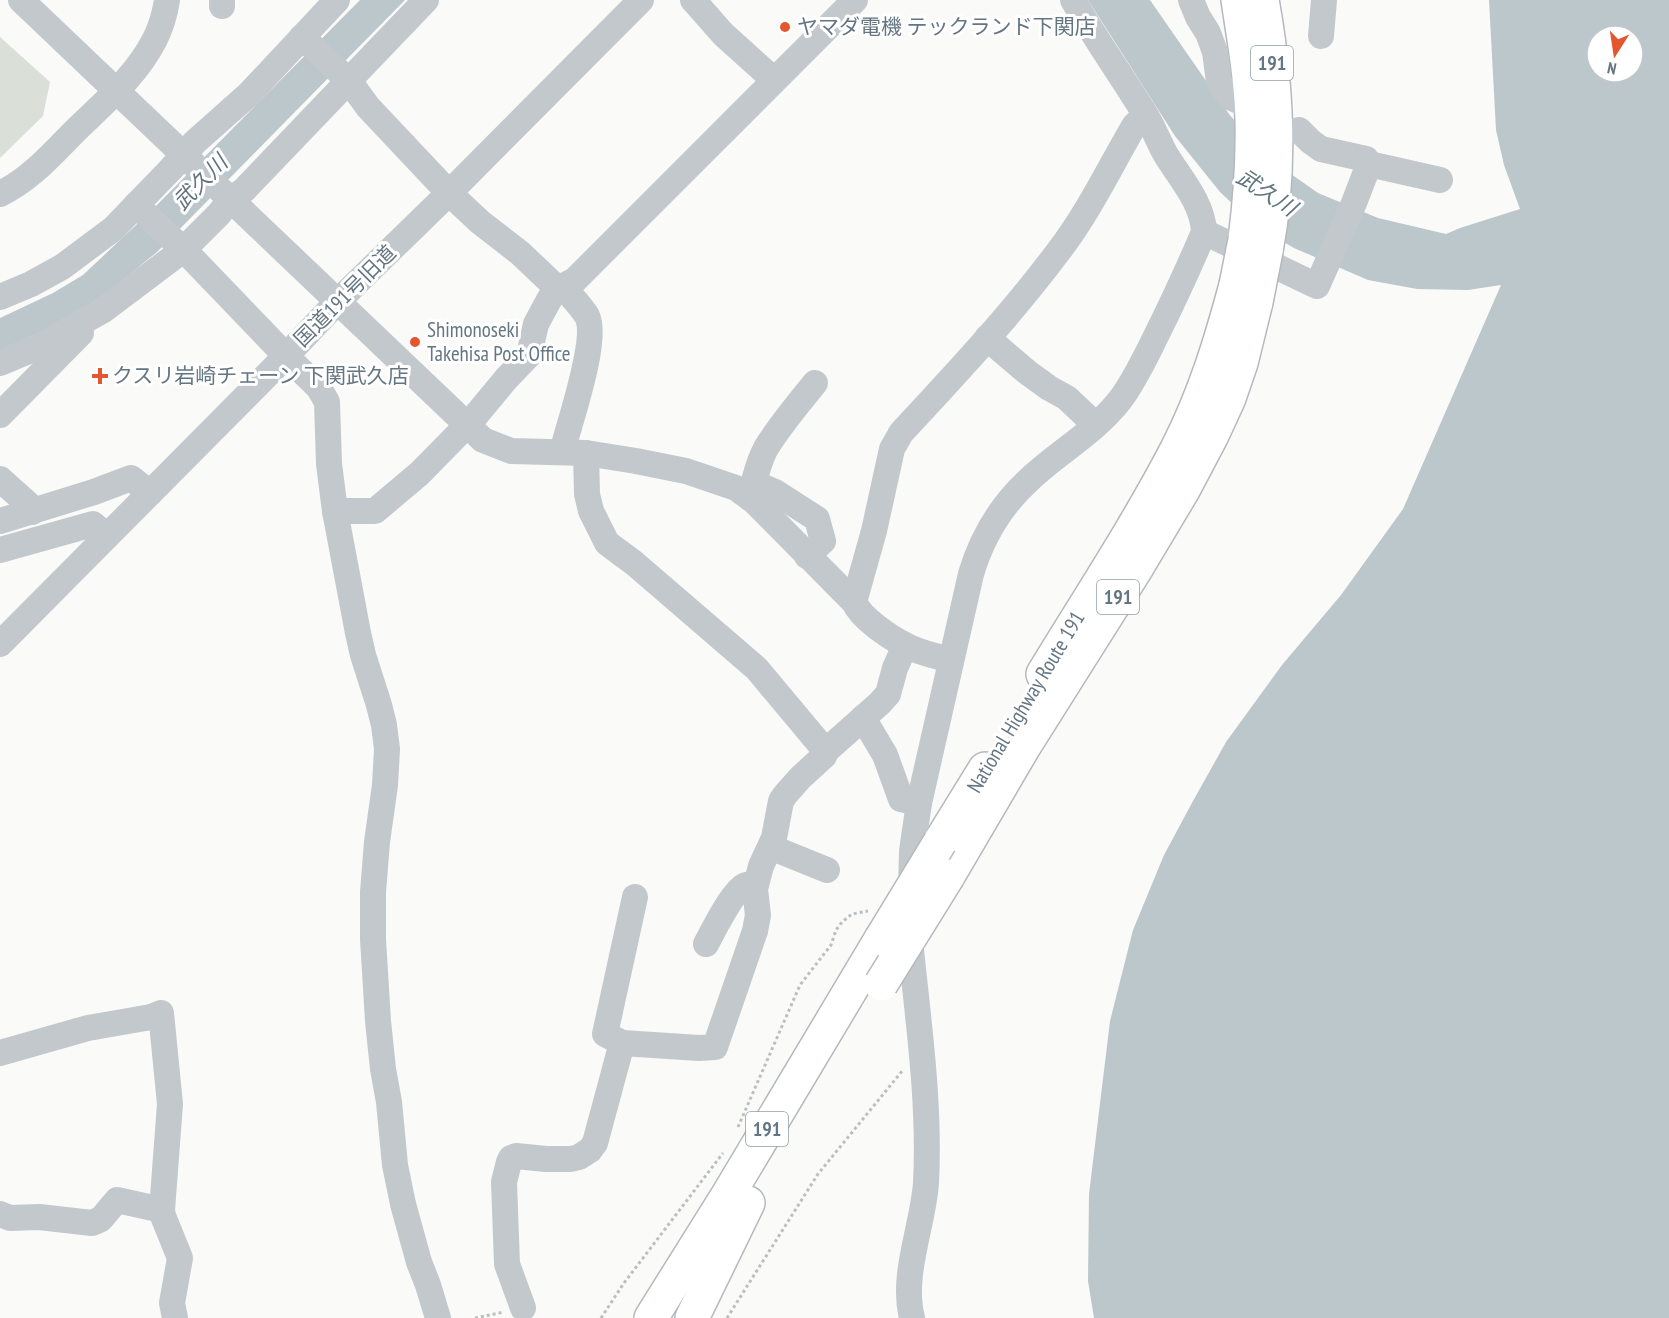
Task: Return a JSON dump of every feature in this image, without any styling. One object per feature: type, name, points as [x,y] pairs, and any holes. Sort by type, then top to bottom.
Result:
[{"type":"highway","name":"National Highway Route 191","points":[[1238,0],[1249,80],[1267,119]]},
{"type":"highway","name":"National Highway Route 191","points":[[678,1318],[948,876],[1023,748],[1134,572],[1183,490],[1229,398],[1240,363],[1246,294],[1245,240],[1249,211],[1267,119],[1275,96],[1262,0]]},
{"type":"highway","name":"National Highway Route 191","points":[[651,1318],[728,1194],[877,925],[940,842],[1147,504],[1178,448],[1219,346],[1246,294]]},
{"type":"highway","points":[[692,1318],[748,1203]]},
{"type":"street","points":[[21,0],[483,440],[511,452],[574,453],[636,461],[686,471],[752,491],[772,518],[854,602],[857,609],[875,625],[906,646],[951,660]]},
{"type":"street","points":[[0,194],[32,173],[133,72],[155,40],[167,0]]},
{"type":"street","points":[[0,297],[31,284],[62,267],[139,207],[185,157],[195,142],[249,94],[305,39],[337,0]]},
{"type":"street","points":[[0,415],[102,311],[219,214],[227,197],[244,190],[347,78],[426,0]]},
{"type":"street","name":"国道191号旧道","points":[[0,644],[337,302],[641,0]]},
{"type":"street","points":[[693,0],[723,34],[774,80]]},
{"type":"street","points":[[335,511],[375,511],[420,474],[472,420],[529,355],[536,324],[550,298],[575,280],[855,0]]},
{"type":"street","points":[[912,1318],[909,1296],[926,1185],[926,1137],[924,1076],[911,950],[912,851],[919,803],[971,574],[981,544],[1001,511],[1030,478],[1105,417],[1125,393],[1140,370],[1204,232],[1200,213],[1180,175],[1165,154],[1145,115],[1073,0]]},
{"type":"street","points":[[1191,0],[1215,52],[1219,82],[1230,97],[1321,148],[1366,159],[1368,166],[1317,286],[1204,232]]},
{"type":"street","points":[[1321,36],[1324,0]]},
{"type":"street","points":[[305,39],[347,78],[368,107],[449,193],[480,222],[561,288],[587,316],[591,329],[574,453],[591,511],[607,543],[634,563],[757,669],[818,742],[828,750]]},
{"type":"street","points":[[854,602],[874,531],[892,449],[900,433],[987,338],[1058,252],[1073,231],[1134,126],[1145,115]]},
{"type":"street","points":[[1368,166],[1440,180]]},
{"type":"street","points":[[139,207],[320,388],[327,402],[329,464],[335,511],[363,656],[382,716],[387,749],[373,892],[378,1021],[383,1069],[389,1102],[395,1165],[403,1204],[438,1318]]},
{"type":"street","points":[[0,363],[36,348],[102,311]]},
{"type":"street","points":[[987,338],[1027,372],[1067,398],[1086,416]]},
{"type":"street","points":[[752,491],[765,450],[815,383]]},
{"type":"street","points":[[0,521],[131,478],[150,493]]},
{"type":"street","points":[[0,479],[28,504],[32,512]]},
{"type":"street","points":[[0,550],[93,524],[107,536]]},
{"type":"street","points":[[635,897],[606,1034],[622,1043],[715,1047],[755,931],[758,915],[756,884],[761,866],[774,838],[779,809],[785,795],[828,750],[888,694],[895,668],[906,646]]},
{"type":"street","points":[[863,718],[885,755],[901,799],[919,803]]},
{"type":"street","points":[[771,846],[827,870]]},
{"type":"street","points":[[706,944],[738,891],[746,885],[756,884]]},
{"type":"street","points":[[0,1053],[88,1028],[152,1017],[161,1013],[170,1104],[162,1210],[180,1258],[172,1303],[175,1318]]},
{"type":"street","points":[[523,1308],[507,1264],[504,1182],[509,1162],[516,1156],[571,1159],[590,1150],[595,1143],[622,1043]]},
{"type":"street","points":[[0,1214],[10,1218],[58,1218],[92,1223],[101,1219],[117,1200],[162,1210]]},
{"type":"path","points":[[735,1134],[800,986],[831,945],[836,930],[852,914],[877,925]]},
{"type":"path","points":[[727,1318],[818,1174],[907,1066]]},
{"type":"path","points":[[601,1318],[624,1283],[728,1146]]},
{"type":"path","points":[[475,1318],[523,1308]]},
{"type":"shaded area","points":[[0,37],[50,82],[43,116],[0,158]]},
{"type":"water","name":"武久川","points":[[360,0],[405,0],[157,252],[108,292],[63,322],[0,350],[0,318],[53,293],[83,275],[152,210]]},
{"type":"water","name":"武久川","points":[[1088,0],[1150,0],[1229,114],[1264,155],[1318,193],[1378,218],[1446,234],[1520,209],[1504,165],[1496,130],[1489,0],[1669,0],[1669,1318],[1094,1318],[1088,1281],[1089,1194],[1110,1021],[1133,930],[1164,855],[1226,742],[1282,665],[1341,595],[1403,509],[1501,285],[1468,290],[1417,289],[1368,280],[1294,248],[1256,226],[1220,192],[1175,136]]},
{"type":"place","name":"ヤマダ電機 テックランド下関店","points":[[785,27]]},
{"type":"place","name":"Shimonoseki Takehisa Post Office","points":[[415,342]]},
{"type":"place","name":"クスリ岩崎チェーン 下関武久店","points":[[100,376]]}]
